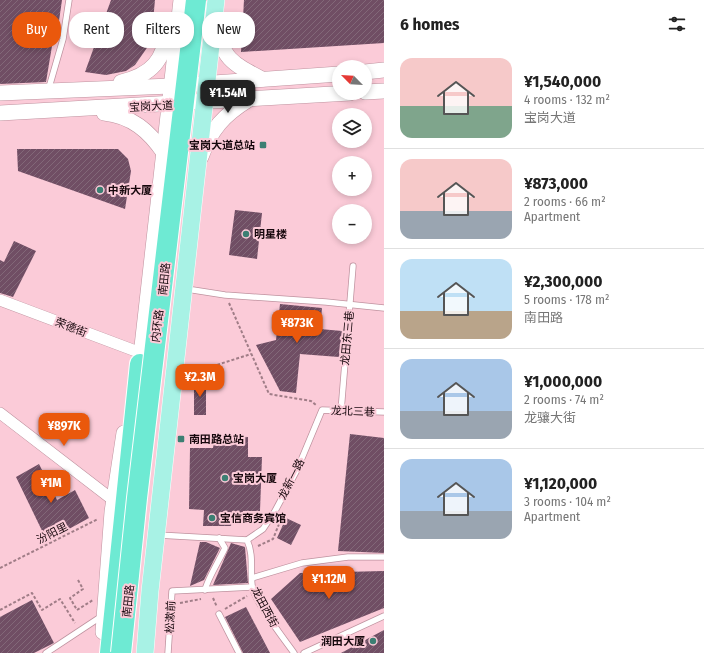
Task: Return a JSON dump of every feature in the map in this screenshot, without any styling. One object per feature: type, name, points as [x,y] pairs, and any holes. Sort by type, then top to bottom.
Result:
[{"type":"highway","name":"内环路","points":[[122,653],[137,498],[197,0]]},
{"type":"highway","name":"内环路","points":[[133,653],[145,528],[207,0]]},
{"type":"highway","points":[[110,653],[121,537],[141,359]]},
{"type":"main road","points":[[170,12],[172,0]]},
{"type":"main road","points":[[172,12],[176,0]]},
{"type":"main road","points":[[179,86],[181,0]]},
{"type":"main road","points":[[190,0],[192,12]]},
{"type":"main road","name":"南田路","points":[[194,24],[197,0]]},
{"type":"main road","name":"南田路","points":[[215,12],[216,0]]},
{"type":"main road","points":[[95,88],[133,79],[151,69],[158,61],[165,48]]},
{"type":"main road","name":"南田路","points":[[122,653],[168,244],[164,214],[179,86],[188,48]]},
{"type":"main road","name":"南田路","points":[[145,653],[156,534],[211,48]]},
{"type":"main road","points":[[222,48],[224,53],[236,65],[263,80]]},
{"type":"main road","points":[[372,71],[384,70]]},
{"type":"main road","name":"宝岗大道","points":[[0,93],[95,88],[179,86],[332,75]]},
{"type":"main road","points":[[372,92],[384,91]]},
{"type":"main road","name":"宝岗大道","points":[[0,113],[332,94]]},
{"type":"main road","points":[[197,169],[204,148],[213,130],[225,115],[249,99]]},
{"type":"main road","points":[[102,653],[113,506],[128,415],[141,359],[145,322],[164,214],[160,183],[164,153],[177,104]]},
{"type":"main road","points":[[82,109],[110,113],[136,123],[151,135],[164,153]]},
{"type":"main road","points":[[145,322],[165,275]]},
{"type":"main road","points":[[141,359],[160,314]]},
{"type":"main road","points":[[125,628],[147,630]]},
{"type":"street","name":"荣德街","points":[[0,300],[141,359]]},
{"type":"street","points":[[0,413],[113,506]]},
{"type":"lane","points":[[48,91],[63,39],[69,0]]},
{"type":"lane","name":"龙田东三巷","points":[[341,411],[353,266]]},
{"type":"lane","points":[[193,290],[225,295],[384,308]]},
{"type":"lane","name":"龙北三巷","points":[[322,410],[384,412]]},
{"type":"lane","name":"龙新一路","points":[[247,540],[263,529],[274,511],[297,470],[322,410]]},
{"type":"lane","points":[[156,534],[247,540]]},
{"type":"lane","points":[[205,590],[207,583],[225,548],[219,538]]},
{"type":"lane","name":"龙田西街","points":[[247,540],[251,549],[252,587],[274,626],[294,653]]},
{"type":"lane","points":[[252,578],[302,563],[348,558],[384,557]]},
{"type":"lane","name":"松漱前","points":[[168,653],[172,591],[252,587]]},
{"type":"lane","points":[[219,614],[239,653]]},
{"type":"lane","points":[[46,653],[104,615]]},
{"type":"lane","points":[[304,653],[384,616]]},
{"type":"path","points":[[225,295],[269,394],[311,401],[322,410]]},
{"type":"path","points":[[175,368],[201,370],[251,354]]},
{"type":"path","name":"汾阳里","points":[[0,568],[113,506]]},
{"type":"path","points":[[78,580],[83,589],[70,598],[77,610],[106,592]]},
{"type":"path","points":[[0,610],[32,593],[42,610],[60,599],[79,630]]},
{"type":"path","points":[[171,604],[213,598],[219,612],[250,595]]},
{"type":"building","points":[[0,0],[62,0],[60,12],[12,12],[12,48],[52,48],[46,82],[0,84]]},
{"type":"building","points":[[111,0],[155,0],[154,12],[132,12],[132,48],[147,48],[135,65],[126,71],[106,75],[85,72],[94,48],[124,48],[124,12],[107,12]]},
{"type":"building","points":[[244,0],[384,0],[384,43],[241,52],[241,48],[255,48],[255,12],[243,12]]},
{"type":"building","name":"中新大厦","points":[[17,149],[118,149],[128,159],[131,171],[125,209],[18,171]]},
{"type":"building","name":"明星楼","points":[[235,210],[262,213],[257,259],[229,255]]},
{"type":"building","points":[[14,241],[36,251],[13,297],[0,293],[0,260],[4,262]]},
{"type":"building","points":[[280,304],[322,308],[320,329],[342,331],[339,357],[300,354],[296,393],[280,391],[256,345],[276,340]]},
{"type":"building","points":[[194,382],[206,382],[206,415],[194,415]]},
{"type":"building","points":[[350,434],[384,438],[384,553],[338,551]]},
{"type":"building","name":"宝岗大厦","points":[[214,436],[248,437],[248,457],[262,457],[260,511],[243,511],[243,520],[232,520],[231,526],[203,526],[204,510],[189,509],[190,448],[213,448]]},
{"type":"building","points":[[39,464],[57,500],[75,490],[89,518],[47,541],[16,477]]},
{"type":"building","points":[[286,518],[301,525],[291,545],[277,538]]},
{"type":"building","points":[[200,542],[206,542],[220,548],[204,580],[190,586]]},
{"type":"building","points":[[231,543],[245,547],[248,583],[213,585]]},
{"type":"building","points":[[384,571],[384,608],[300,642],[271,599],[300,573]]},
{"type":"building","points":[[32,600],[54,643],[34,653],[0,653],[0,617]]},
{"type":"building","points":[[246,607],[270,653],[243,653],[225,617]]},
{"type":"building","name":"润田大厦","points":[[384,630],[384,653],[341,653]]},
{"type":"place","name":"宝岗大道总站","points":[[263,145]]},
{"type":"place","name":"中新大厦","points":[[100,190]]},
{"type":"place","name":"明星楼","points":[[246,234]]},
{"type":"place","name":"南田路总站","points":[[181,439]]},
{"type":"place","name":"宝岗大厦","points":[[225,478]]},
{"type":"place","name":"宝信商务宾馆","points":[[212,518]]},
{"type":"place","name":"润田大厦","points":[[373,641]]}]
